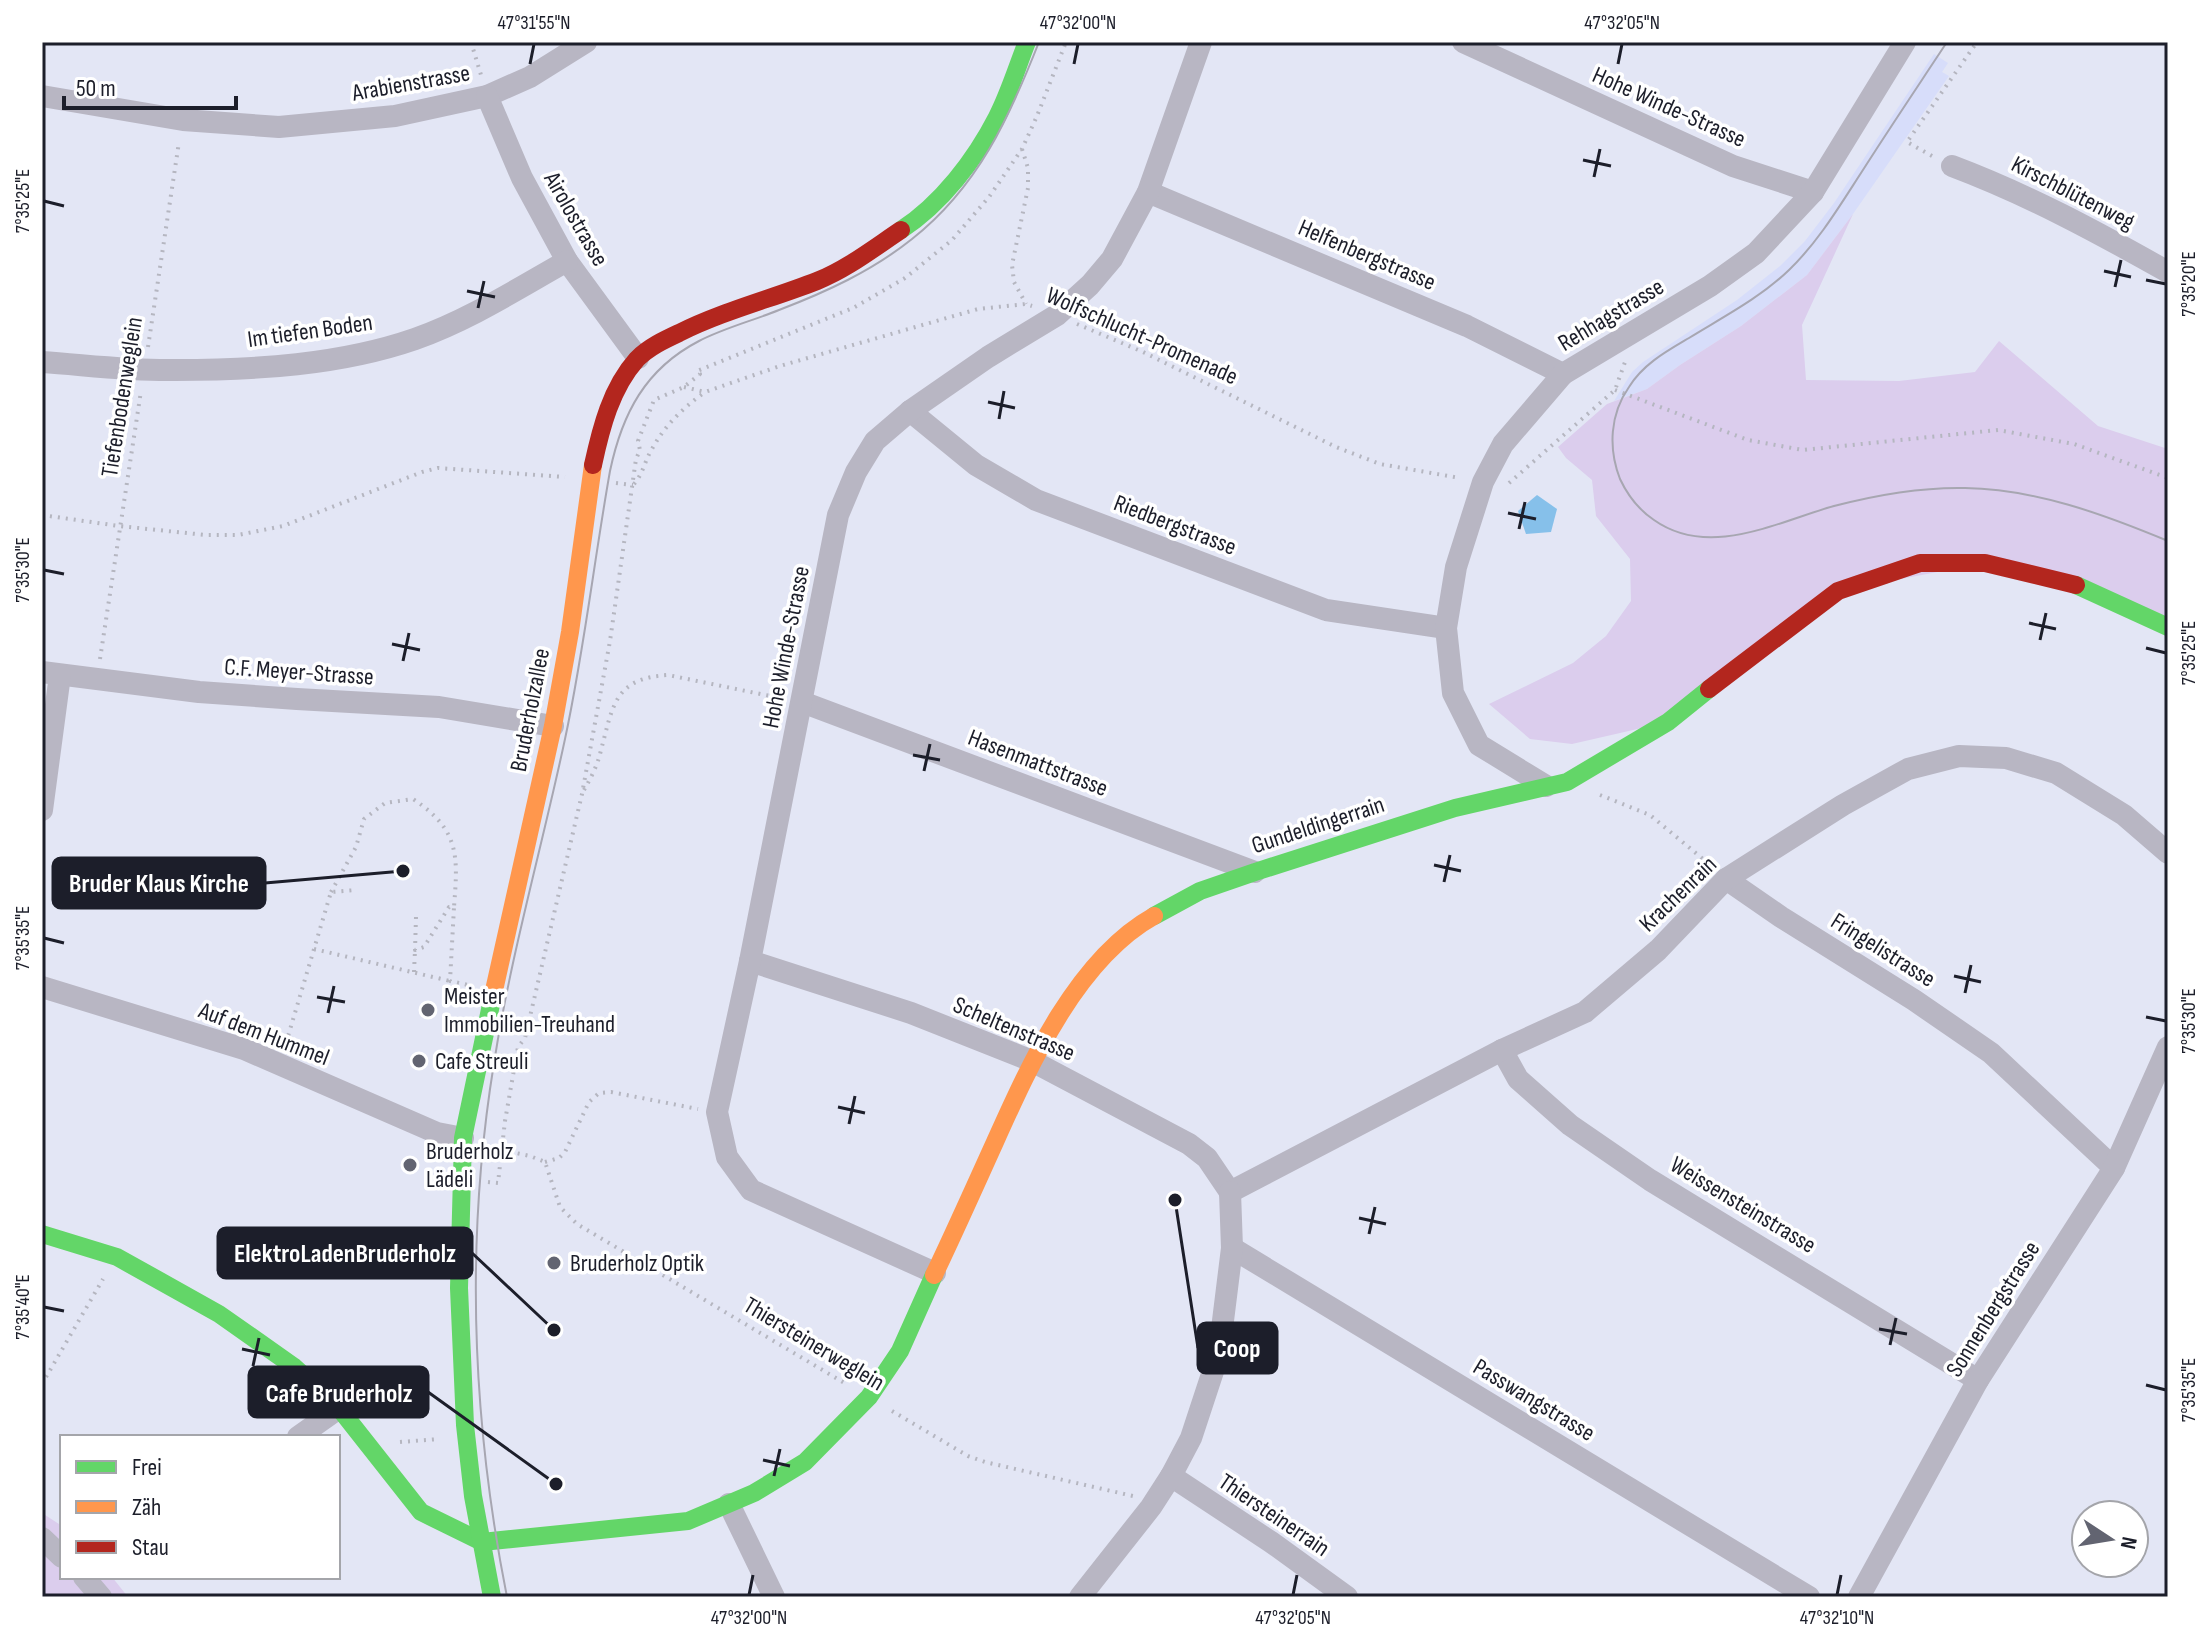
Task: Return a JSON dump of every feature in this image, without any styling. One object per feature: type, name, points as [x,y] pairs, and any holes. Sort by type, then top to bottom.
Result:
[{"type":"street","name":"Arabienstrasse","points":[[42,96],[183,120],[279,127],[395,116],[487,96],[530,77],[586,42]]},
{"type":"street","name":"Bruderholzallee","points":[[492,1597],[473,1496],[465,1425],[459,1303],[463,1138],[553,726],[570,632],[596,446],[611,401],[638,358],[656,344],[707,319],[820,280],[912,223],[939,199],[971,159],[997,117],[1027,42]]},
{"type":"street","name":"Hohe Winde-Strasse","points":[[935,1273],[751,1190],[727,1157],[717,1112],[838,515],[856,472],[875,441],[910,411],[988,357],[1057,315],[1090,285],[1112,259],[1148,192],[1201,42]]},
{"type":"street","name":"Hohe Winde-Strasse","points":[[1463,42],[1733,166],[1813,192]]},
{"type":"street","name":"Rehhagstrasse","points":[[1557,784],[1479,745],[1453,693],[1446,628],[1456,567],[1483,482],[1503,444],[1563,374],[1710,286],[1756,253],[1813,192],[1905,42]]},
{"type":"street","name":"Airolostrasse","points":[[487,96],[522,178],[567,261],[638,358]]},
{"type":"street","name":"Kirschblütenweg","points":[[1952,166],[2039,202],[2168,272]]},
{"type":"street","name":"Helfenbergstrasse","points":[[1148,192],[1467,326],[1563,374]]},
{"type":"street","name":"Im tiefen Boden","points":[[42,362],[174,371],[274,366],[350,356],[415,339],[473,314],[567,261]]},
{"type":"street","name":"Riedbergstrasse","points":[[910,411],[976,465],[1036,500],[1326,610],[1446,628]]},
{"type":"street","name":"Gundeldingerrain","points":[[482,1542],[688,1521],[754,1493],[805,1462],[869,1397],[900,1351],[1032,1061],[1091,968],[1138,925],[1200,891],[1455,808],[1557,784],[1668,722],[1838,591],[1920,563],[1985,563],[2081,586],[2168,627]]},
{"type":"street","name":"C.F. Meyer-Strasse","points":[[51,674],[199,692],[439,707],[553,726]]},
{"type":"street","points":[[42,810],[51,674]]},
{"type":"street","name":"Hasenmattstrasse","points":[[802,702],[1255,872]]},
{"type":"street","name":"Krachenrain","points":[[1230,1192],[1502,1050],[1585,1012],[1658,950],[1726,879],[1843,805],[1908,769],[1959,756],[2006,758],[2056,773],[2124,815],[2168,853]]},
{"type":"street","name":"Fringelistrasse","points":[[1726,879],[1991,1053],[2114,1168]]},
{"type":"street","name":"Scheltenstrasse","points":[[750,961],[911,1013],[1032,1061],[1189,1144],[1207,1158],[1230,1192]]},
{"type":"street","name":"Auf dem Hummel","points":[[42,987],[244,1049],[437,1133],[463,1138]]},
{"type":"street","name":"Sonnenbergstrasse","points":[[1859,1597],[1978,1380],[2114,1168],[2168,1047]]},
{"type":"street","name":"Weissensteinstrasse","points":[[1502,1050],[1518,1079],[1570,1125],[1650,1180],[1978,1380]]},
{"type":"street","points":[[1080,1597],[1151,1507],[1191,1438],[1219,1353],[1232,1248],[1230,1192]]},
{"type":"street","points":[[42,1234],[117,1257],[219,1314],[293,1366],[339,1408],[421,1512],[482,1542]]},
{"type":"street","name":"Passwangstrasse","points":[[1232,1248],[1809,1597]]},
{"type":"street","points":[[301,1435],[339,1408]]},
{"type":"street","name":"Thiersteinerrain","points":[[1171,1476],[1347,1597]]},
{"type":"street","points":[[729,1504],[774,1597]]},
{"type":"street","points":[[42,1538],[60,1555]]},
{"type":"street","points":[[86,1579],[101,1597]]},
{"type":"path","points":[[471,42],[487,96]]},
{"type":"path","points":[[1952,166],[1907,142],[1977,42]]},
{"type":"path","name":"Tiefenbodenweglein","points":[[97,680],[183,120]]},
{"type":"path","points":[[1022,149],[1028,168],[1028,182],[1012,265],[1014,282],[1026,304]]},
{"type":"path","name":"Wolfschlucht-Promenade","points":[[705,392],[780,366],[978,309],[1026,304],[1143,352],[1351,453],[1380,464],[1483,482]]},
{"type":"path","points":[[498,1183],[518,1047],[525,1038],[582,794],[610,641],[636,459],[640,450],[638,441],[654,400],[684,387],[705,392]]},
{"type":"path","points":[[1483,482],[1509,483],[1615,390],[1748,440],[1803,450],[1998,430],[2074,444],[2168,478]]},
{"type":"path","points":[[633,485],[639,479],[653,445],[670,421],[705,392]]},
{"type":"path","points":[[42,515],[206,535],[238,535],[283,526],[438,468],[568,477]]},
{"type":"path","points":[[582,794],[601,754],[610,711],[620,695],[638,680],[668,675],[802,702]]},
{"type":"path","points":[[1557,784],[1650,815],[1726,879]]},
{"type":"path","points":[[280,1065],[331,892],[356,847],[364,819],[385,803],[413,799],[447,827],[457,865],[450,981]]},
{"type":"path","points":[[331,892],[356,890]]},
{"type":"path","points":[[415,950],[424,947],[449,907],[454,907]]},
{"type":"path","points":[[414,972],[416,917]]},
{"type":"path","points":[[314,949],[494,990]]},
{"type":"path","points":[[502,1150],[545,1162],[559,1158],[565,1152],[589,1102],[599,1093],[611,1092],[717,1112]]},
{"type":"path","name":"Thiersteinerweglein","points":[[545,1162],[560,1207],[577,1224],[968,1456],[1130,1494],[1151,1507]]},
{"type":"path","points":[[42,1384],[117,1257]]},
{"type":"path","points":[[369,1445],[446,1438]]},
{"type":"path","points":[[42,1593],[49,1597]]},
{"type":"shaded area","points":[[1934,54],[1948,63],[1942,72],[1949,76],[1807,275],[1741,326],[1647,389],[1614,401],[1632,372],[1643,362],[1737,300],[1780,266],[1805,241]]},
{"type":"shaded area","points":[[1853,214],[1802,325],[1806,380],[1899,381],[1975,372],[1999,341],[2098,426],[2168,449],[2168,627],[1985,563],[1837,591],[1668,722],[1572,744],[1530,739],[1489,704],[1573,663],[1606,636],[1631,601],[1630,559],[1596,516],[1592,480],[1558,447],[1607,404],[1647,389],[1741,326],[1807,275]]},
{"type":"shaded area","points":[[42,1513],[60,1525],[60,1579],[114,1579],[128,1597],[42,1597]]},
{"type":"water","points":[[1537,495],[1557,509],[1551,532],[1526,534],[1518,511]]},
{"type":"tram line","points":[[507,1597],[486,1464],[476,1331],[476,1264],[485,1130],[501,1022],[565,739],[610,471],[621,431],[650,379],[680,352],[709,336],[848,280],[897,250],[935,219],[989,150],[1016,98],[1039,42]]},
{"type":"tram line","points":[[1947,42],[1836,211],[1800,259],[1766,289],[1664,353],[1635,379],[1618,408],[1613,432],[1620,479],[1634,502],[1654,520],[1675,531],[1697,537],[1743,534],[1882,495],[1965,488],[2043,498],[2119,521],[2168,541]]},
{"type":"traffic: fast","points":[[901,230],[943,194],[978,149],[1001,108],[1027,42]]},
{"type":"traffic: fast","points":[[2076,585],[2168,627]]},
{"type":"traffic: fast","points":[[1154,916],[1200,891],[1255,872],[1455,808],[1567,782],[1668,722],[1709,689]]},
{"type":"traffic: fast","points":[[492,1597],[473,1496],[465,1425],[459,1288],[463,1138],[493,995]]},
{"type":"traffic: fast","points":[[42,1234],[117,1257],[219,1314],[293,1366],[339,1408],[421,1512],[482,1542],[688,1521],[754,1493],[805,1462],[869,1397],[900,1351],[934,1275]]},
{"type":"traffic: slow","points":[[493,995],[553,726],[570,632],[593,465]]},
{"type":"traffic: slow","points":[[934,1275],[1024,1080],[1059,1016],[1102,958],[1126,935],[1154,916]]},
{"type":"traffic: jam","points":[[593,465],[604,423],[620,383],[637,359],[647,351],[713,318],[828,276],[901,230]]},
{"type":"traffic: jam","points":[[1709,689],[1838,591],[1920,563],[1985,563],[2076,585]]},
{"type":"place","name":"Bruder Klaus Kirche","points":[[403,871]]},
{"type":"place","name":"Meister Immobilien-Treuhand","points":[[428,1010]]},
{"type":"place","name":"Cafe Streuli","points":[[419,1061]]},
{"type":"place","name":"Bruderholz Lädeli","points":[[410,1165]]},
{"type":"place","name":"Coop","points":[[1175,1200]]},
{"type":"place","name":"Bruderholz Optik","points":[[554,1263]]},
{"type":"place","name":"ElektroLadenBruderholz","points":[[554,1330]]},
{"type":"place","name":"Cafe Bruderholz","points":[[556,1484]]}]
